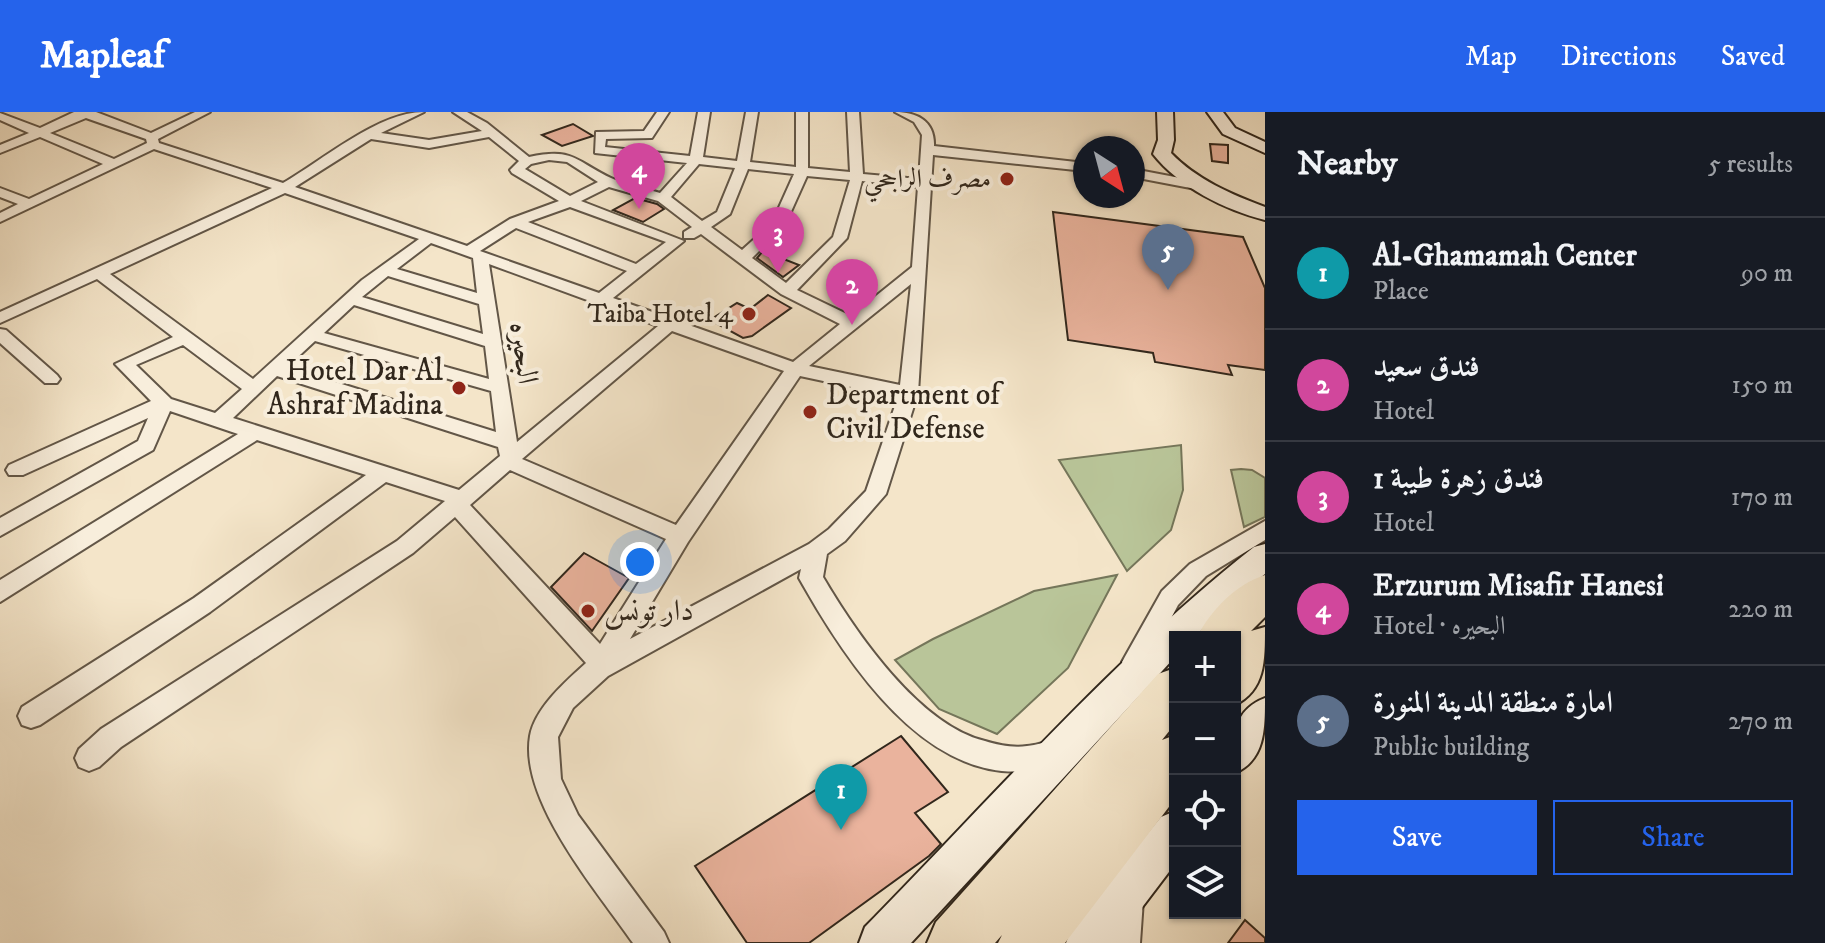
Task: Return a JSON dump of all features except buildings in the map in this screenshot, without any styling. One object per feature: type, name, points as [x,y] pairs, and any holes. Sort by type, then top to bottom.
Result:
[{"type":"highway","points":[[1226,631],[1265,592]]},
{"type":"highway","points":[[1241,676],[1265,646]]},
{"type":"highway","points":[[957,943],[1169,696]]},
{"type":"highway","points":[[1028,943],[1169,767]]},
{"type":"main road","points":[[1166,112],[1166,140],[1162,154],[1173,167],[1201,186],[1265,214]]},
{"type":"main road","points":[[1215,113],[1229,131],[1265,148]]},
{"type":"main road","points":[[881,943],[1119,691],[1209,601],[1265,556]]},
{"type":"main road","points":[[1246,750],[1265,715]]},
{"type":"main road","points":[[1088,943],[1169,839]]},
{"type":"street","points":[[169,112],[189,119]]},
{"type":"street","points":[[0,218],[115,164],[204,112]]},
{"type":"street","points":[[0,318],[284,188],[401,115],[418,112]]},
{"type":"street","points":[[459,112],[527,161]]},
{"type":"street","points":[[663,112],[648,135],[600,135],[599,150],[925,184]]},
{"type":"street","points":[[663,198],[696,160],[704,112]]},
{"type":"street","points":[[600,300],[677,241],[723,214],[743,165],[752,112]]},
{"type":"street","points":[[744,257],[778,225],[802,172],[802,112]]},
{"type":"street","points":[[787,291],[840,238],[857,177],[853,112]]},
{"type":"street","points":[[600,666],[817,550],[837,535],[875,494],[909,393],[920,269],[928,135],[919,120],[901,112]]},
{"type":"street","points":[[0,149],[85,113],[153,141],[795,369],[909,393]]},
{"type":"street","points":[[0,116],[115,164]]},
{"type":"street","points":[[367,135],[429,144],[491,133]]},
{"type":"street","points":[[928,135],[948,141],[1073,157]]},
{"type":"street","points":[[926,153],[936,149],[1073,166]]},
{"type":"street","points":[[1145,163],[1162,154]]},
{"type":"street","points":[[677,241],[570,202],[517,170],[527,161],[549,156],[570,158],[608,182],[663,198],[787,291],[853,324]]},
{"type":"street","points":[[1145,175],[1201,186]]},
{"type":"street","points":[[474,254],[515,222],[570,202],[608,182]]},
{"type":"street","points":[[0,192],[30,204]]},
{"type":"street","points":[[515,222],[638,270]]},
{"type":"street","points":[[219,420],[351,299],[429,238]]},
{"type":"street","name":"البحيره","points":[[474,254],[487,301],[508,454]]},
{"type":"street","points":[[653,943],[568,825],[547,780],[544,736],[564,700],[600,666],[680,536],[795,369],[920,269]]},
{"type":"street","points":[[385,270],[487,301]]},
{"type":"street","points":[[99,273],[254,389]]},
{"type":"street","points":[[351,299],[493,343]]},
{"type":"street","points":[[89,758],[111,738],[405,547],[459,502],[508,454],[669,325]]},
{"type":"street","points":[[0,334],[51,379]]},
{"type":"street","points":[[312,335],[500,388]]},
{"type":"street","points":[[184,338],[124,364],[164,403],[384,473],[459,502],[600,666]]},
{"type":"street","points":[[276,370],[508,454],[680,536]]},
{"type":"street","points":[[16,470],[164,403]]},
{"type":"street","points":[[0,528],[146,445],[164,403]]},
{"type":"street","points":[[0,592],[255,432]]},
{"type":"street","points":[[31,716],[202,605],[384,473]]},
{"type":"street","points":[[1119,691],[1170,598],[1198,570],[1265,529]]},
{"type":"street","points":[[817,550],[811,578],[826,606],[903,702],[951,742],[988,754],[1024,760],[1062,751]]},
{"type":"street","points":[[1124,943],[1128,891]]},
{"type":"green space","points":[[1181,445],[1183,490],[1171,530],[1127,571],[1059,460]]},
{"type":"green space","points":[[1231,470],[1252,470],[1265,478],[1265,517],[1244,527]]},
{"type":"green space","points":[[1117,575],[1068,668],[997,734],[939,709],[895,660],[1034,591]]},
{"type":"place","name":"مصرف الراجحي","points":[[1007,179]]},
{"type":"place","name":"Erzurum Misafir Hanesi","points":[[639,209]]},
{"type":"place","name":"فندق زهرة طيبة 1","points":[[778,273]]},
{"type":"place","name":"امارة منطقة المدينة المنورة","points":[[1168,290]]},
{"type":"place","name":"Taiba Hotel 4","points":[[749,314]]},
{"type":"place","name":"فندق سعيد","points":[[852,325]]},
{"type":"place","name":"Hotel Dar Al Ashraf Madina","points":[[459,388]]},
{"type":"place","name":"Department of Civil Defense","points":[[810,412]]},
{"type":"place","name":"دار تونس","points":[[588,611]]},
{"type":"place","name":"Al-Ghamamah Center","points":[[841,830]]}]
